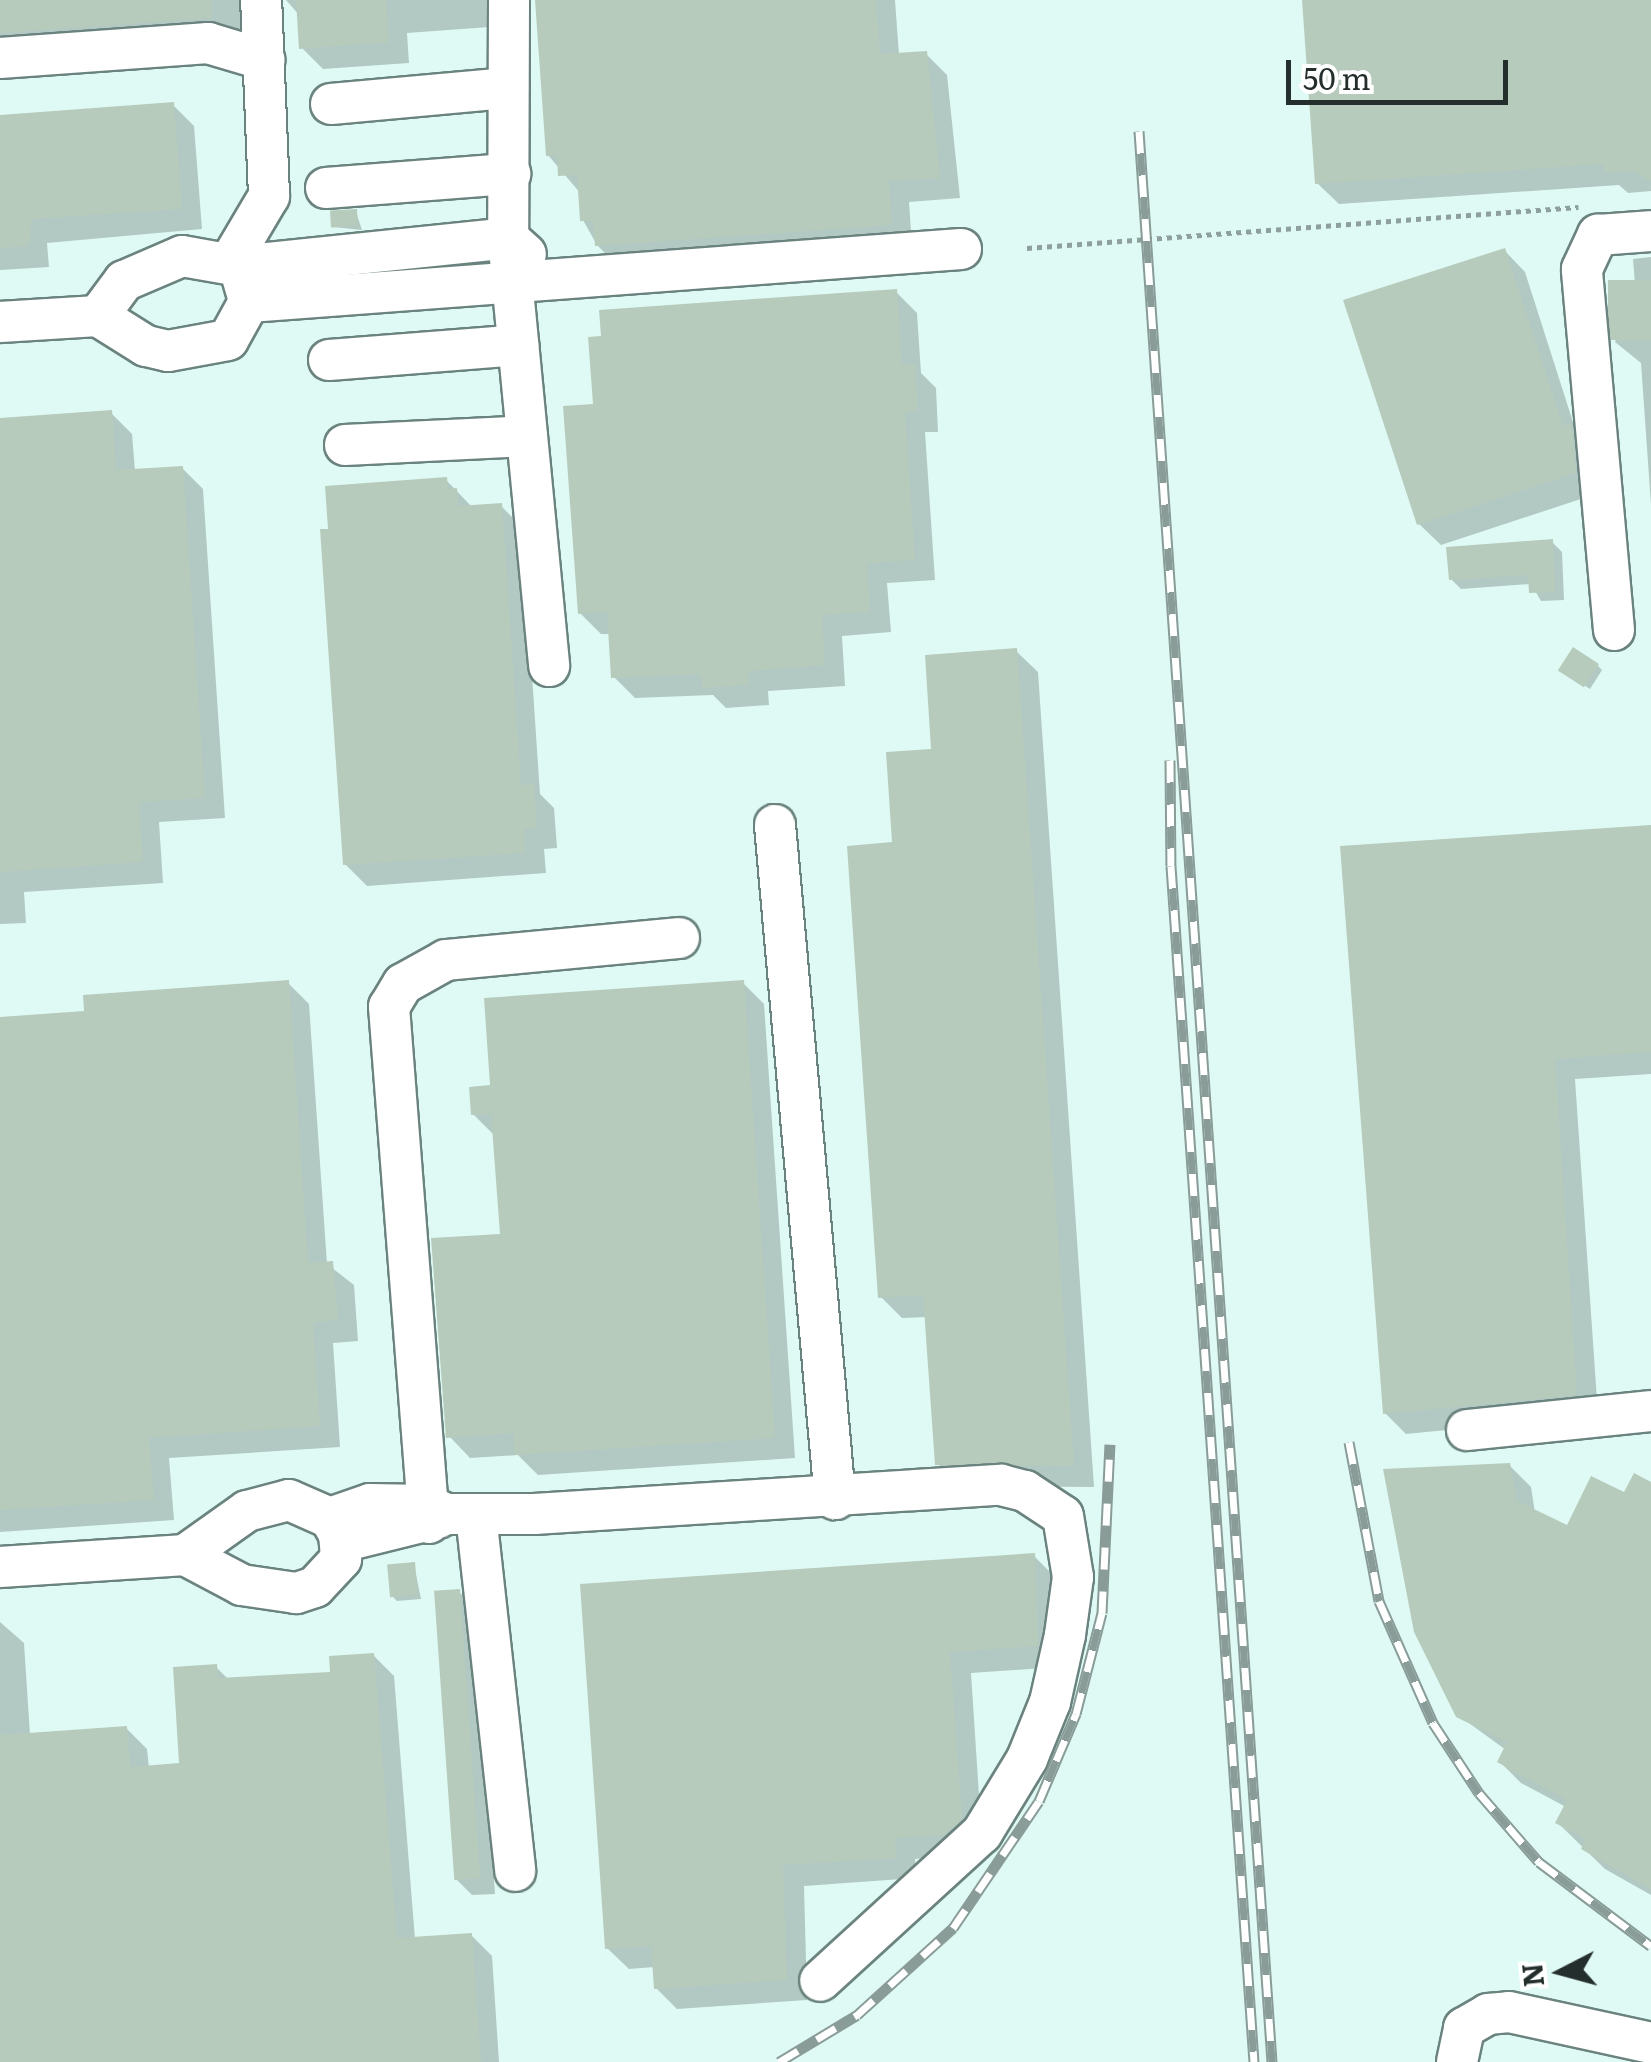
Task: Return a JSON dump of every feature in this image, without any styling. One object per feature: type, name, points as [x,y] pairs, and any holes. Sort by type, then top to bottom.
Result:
[{"type":"street","points":[[0,322],[98,316],[146,346],[188,350],[228,340],[240,277],[269,196],[261,0]]},
{"type":"street","points":[[509,0],[508,238],[550,666]]},
{"type":"street","points":[[0,58],[208,43],[266,60]]},
{"type":"street","points":[[331,104],[508,88]]},
{"type":"street","points":[[326,188],[510,174]]},
{"type":"street","points":[[1614,630],[1582,269],[1598,235],[1651,232]]},
{"type":"street","points":[[240,277],[508,238]]},
{"type":"street","points":[[508,238],[554,281]]},
{"type":"street","points":[[98,316],[124,281],[182,256],[240,277],[512,285],[961,248]]},
{"type":"street","points":[[329,360],[518,346]]},
{"type":"street","points":[[344,445],[527,436]]},
{"type":"street","points":[[775,824],[834,1498]]},
{"type":"street","points":[[515,1870],[445,1514],[389,1007],[403,984],[446,960],[679,938]]},
{"type":"street","points":[[1467,1430],[1651,1411]]},
{"type":"street","points":[[336,1530],[370,1504],[445,1514],[834,1498],[1002,1485],[1026,1491],[1063,1516],[1072,1577],[1050,1702],[1027,1759],[982,1834],[820,1981]]},
{"type":"street","points":[[0,1567],[185,1555],[242,1585],[296,1593],[330,1576],[341,1559],[336,1530],[306,1504],[270,1503],[222,1524],[185,1555]]},
{"type":"street","points":[[1456,2062],[1464,2028],[1499,2013],[1651,2043]]},
{"type":"path","points":[[1027,248],[1578,207]]},
{"type":"building","points":[[0,0],[211,0],[212,18],[0,33]]},
{"type":"building","points":[[296,0],[386,0],[389,42],[299,49]]},
{"type":"building","points":[[535,0],[876,0],[880,54],[927,51],[940,178],[889,181],[892,225],[595,246],[593,221],[580,221],[577,175],[558,176],[557,156],[546,156]]},
{"type":"building","points":[[1302,0],[1651,0],[1651,181],[1631,171],[1604,173],[1604,164],[1315,184]]},
{"type":"building","points":[[174,102],[182,209],[32,219],[29,246],[0,248],[0,115]]},
{"type":"building","points":[[357,209],[358,226],[331,227],[330,210]]},
{"type":"building","points":[[1505,248],[1563,426],[1572,424],[1576,473],[1417,525],[1343,300]]},
{"type":"building","points":[[1608,280],[1651,280],[1651,340],[1608,340]]},
{"type":"building","points":[[897,289],[902,365],[915,364],[918,411],[905,412],[915,560],[867,563],[870,612],[822,615],[825,665],[748,671],[749,685],[702,688],[701,674],[611,678],[607,612],[578,614],[563,406],[593,404],[588,337],[601,336],[599,310]]},
{"type":"building","points":[[112,410],[116,470],[183,466],[205,798],[139,802],[143,862],[0,872],[0,418]]},
{"type":"building","points":[[447,477],[448,489],[457,488],[458,506],[502,503],[521,785],[534,784],[537,828],[524,829],[525,853],[343,865],[320,529],[328,529],[325,486]]},
{"type":"building","points":[[1553,539],[1555,592],[1529,593],[1528,575],[1449,580],[1446,547]]},
{"type":"building","points":[[1573,647],[1599,664],[1584,687],[1558,670]]},
{"type":"building","points":[[1017,648],[1074,1466],[935,1465],[923,1295],[878,1298],[847,846],[892,842],[886,752],[931,749],[925,655]]},
{"type":"building","points":[[1651,825],[1651,1052],[1555,1059],[1577,1395],[1383,1414],[1340,846]]},
{"type":"building","points":[[289,980],[308,1263],[333,1261],[338,1320],[313,1322],[320,1426],[149,1438],[154,1500],[0,1510],[0,1017],[84,1011],[83,995]]},
{"type":"building","points":[[744,980],[775,1438],[515,1455],[513,1433],[446,1438],[431,1238],[500,1234],[491,1114],[471,1115],[469,1087],[490,1085],[484,998]]},
{"type":"building","points":[[1510,1463],[1517,1501],[1567,1525],[1591,1476],[1624,1492],[1634,1473],[1651,1482],[1651,1889],[1581,1849],[1586,1839],[1555,1823],[1567,1800],[1497,1762],[1507,1742],[1456,1717],[1414,1632],[1383,1469]]},
{"type":"building","points":[[1035,1553],[1038,1646],[950,1652],[962,1819],[945,1835],[895,1838],[896,1858],[783,1865],[787,1980],[654,1989],[651,1946],[605,1949],[580,1584]]},
{"type":"building","points":[[415,1562],[418,1595],[390,1597],[387,1564]]},
{"type":"building","points":[[460,1589],[480,1878],[454,1880],[434,1591]]},
{"type":"building","points":[[374,1653],[397,1938],[472,1933],[481,2062],[0,2062],[0,1735],[127,1726],[130,1767],[179,1763],[173,1667],[217,1664],[218,1678],[330,1672],[329,1656]]},
{"type":"railway","points":[[1139,131],[1272,2062]]},
{"type":"railway","points":[[1170,760],[1171,866],[1254,2062]]},
{"type":"railway","points":[[1349,1442],[1379,1601],[1433,1723],[1479,1793],[1539,1862],[1651,1946]]},
{"type":"railway","points":[[779,2062],[857,2015],[953,1928],[1039,1801],[1076,1714],[1102,1613],[1110,1444]]}]
